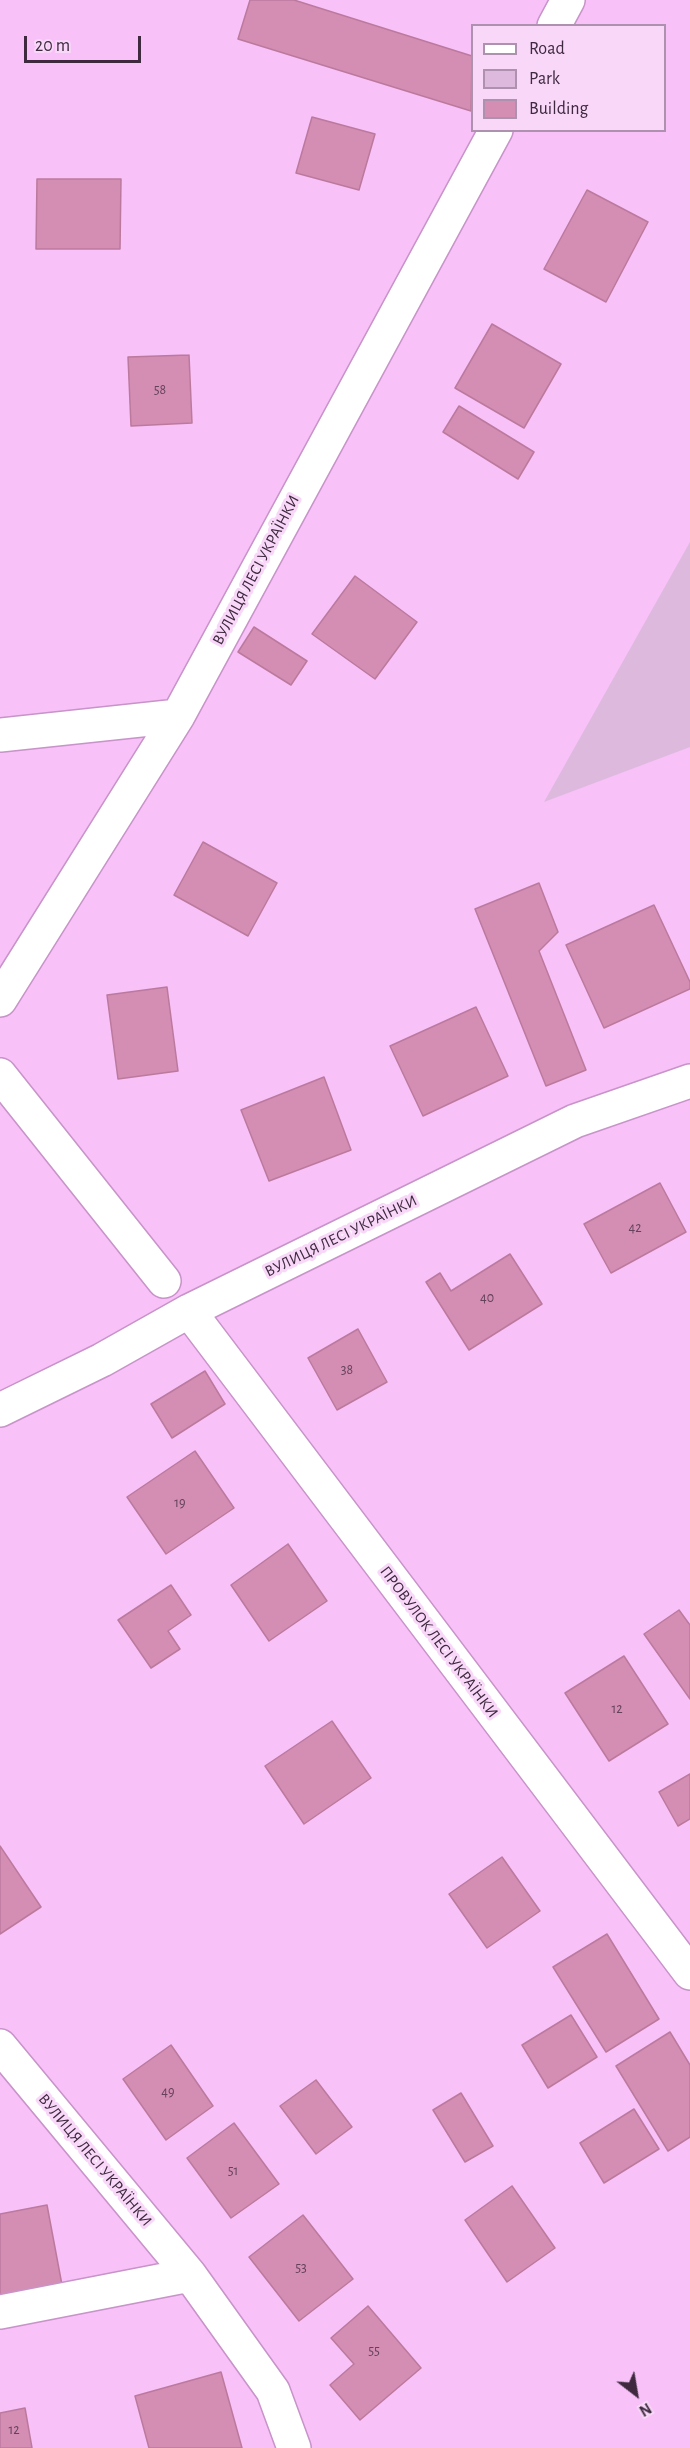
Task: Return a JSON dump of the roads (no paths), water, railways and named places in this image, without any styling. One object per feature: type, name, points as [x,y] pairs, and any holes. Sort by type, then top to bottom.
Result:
[{"type":"street","points":[[555,24],[568,0]]},
{"type":"street","name":"ВУЛИЦЯ ЛЕСІ УКРАЇНКИ","points":[[0,1000],[178,716],[495,132]]},
{"type":"street","points":[[0,735],[178,716]]},
{"type":"street","points":[[0,1075],[164,1281]]},
{"type":"street","name":"ВУЛИЦЯ ЛЕСІ УКРАЇНКИ","points":[[0,1410],[102,1360],[189,1311],[575,1121],[690,1081]]},
{"type":"street","name":"ПРОВУЛОК ЛЕСІ УКРАЇНКИ","points":[[189,1311],[690,1973]]},
{"type":"street","name":"ВУЛИЦЯ ЛЕСІ УКРАЇНКИ","points":[[0,2046],[190,2275],[273,2391],[294,2448]]},
{"type":"street","points":[[0,2312],[190,2275]]}]
